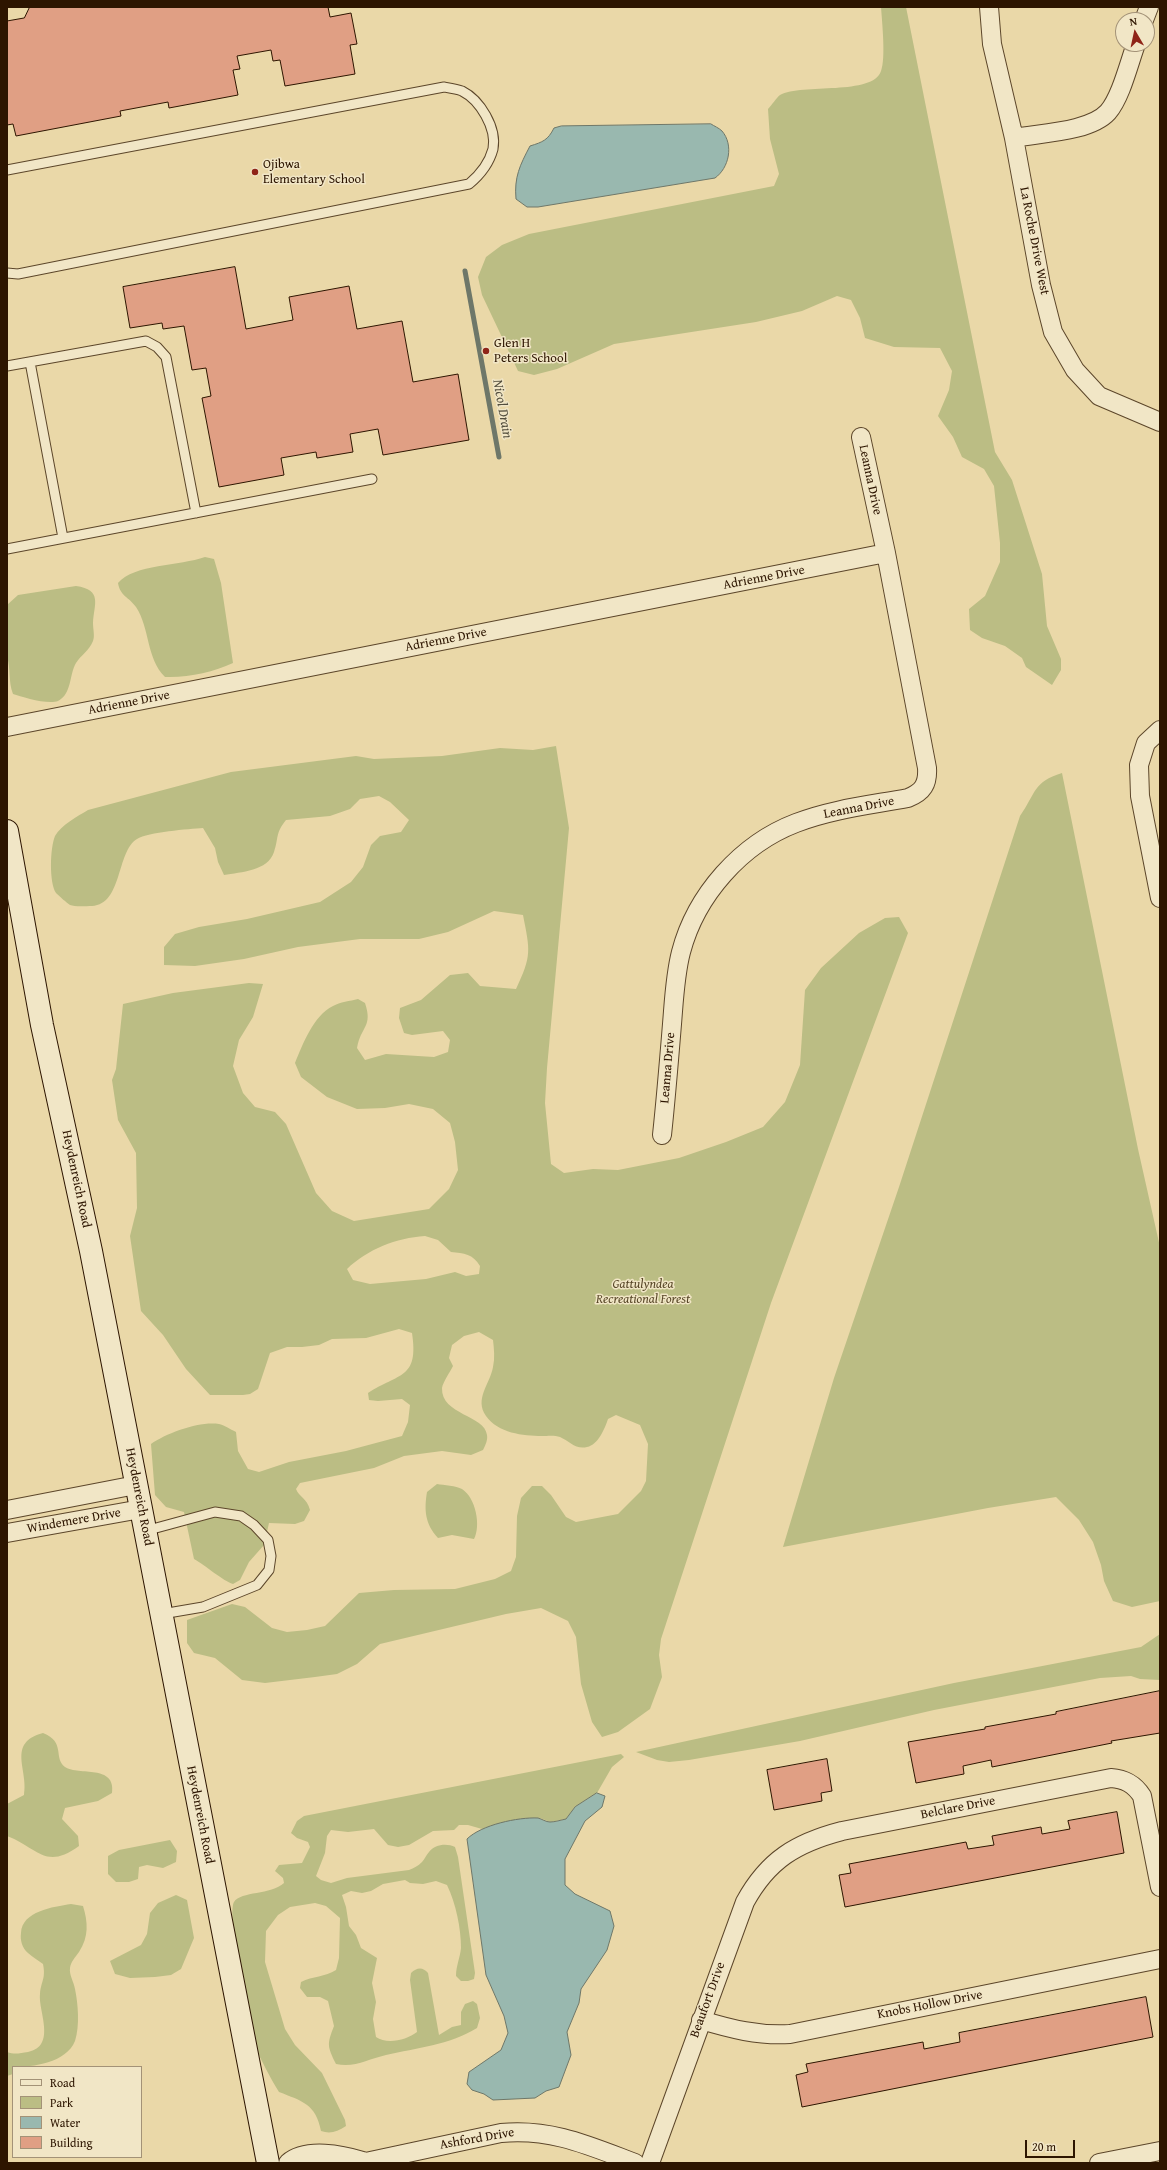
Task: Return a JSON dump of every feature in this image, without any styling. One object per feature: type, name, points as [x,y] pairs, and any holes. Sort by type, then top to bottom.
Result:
[{"type":"street","name":"La Roche Drive West","points":[[989,7],[992,44],[1014,138],[1041,285],[1053,332],[1075,370],[1099,396],[1160,422]]},
{"type":"street","points":[[1014,138],[1082,126],[1098,120],[1108,112],[1119,92],[1133,52]]},
{"type":"street","name":"Leanna Drive","points":[[662,1135],[675,985],[681,953],[691,924],[716,884],[746,852],[795,823],[840,810],[908,798],[917,795],[924,788],[928,779],[928,768],[886,553],[861,437]]},
{"type":"street","name":"Adrienne Drive","points":[[7,727],[886,553]]},
{"type":"street","points":[[1160,730],[1152,736],[1142,752],[1139,765],[1140,796],[1160,898]]},
{"type":"street","name":"Heydenreich Road","points":[[7,831],[42,1025],[91,1251],[268,2163]]},
{"type":"street","name":"Windemere Drive","points":[[7,1510],[136,1484]]},
{"type":"street","name":"Windemere Drive","points":[[7,1533],[141,1509]]},
{"type":"street","name":"Belclare Drive","points":[[790,1851],[806,1842],[842,1831],[1111,1778],[1129,1782],[1137,1788],[1142,1796],[1160,1887]]},
{"type":"street","name":"Beaufort Drive","points":[[650,2163],[745,1902],[763,1874],[790,1851]]},
{"type":"street","name":"Knobs Hollow Drive","points":[[701,2020],[751,2033],[772,2035],[790,2034],[1160,1959]]},
{"type":"street","name":"Ashford Drive","points":[[288,2163],[293,2158],[323,2154],[338,2154],[362,2162],[501,2133],[520,2131],[556,2135],[636,2163]]},
{"type":"street","points":[[1099,2163],[1160,2150]]},
{"type":"lane","points":[[7,170],[444,87],[462,91],[477,101],[486,116],[492,133],[493,147],[481,174],[469,184],[18,274],[7,273]]},
{"type":"lane","points":[[7,366],[146,341],[157,346],[166,357],[196,513]]},
{"type":"lane","points":[[30,362],[63,538]]},
{"type":"lane","points":[[7,549],[372,479]]},
{"type":"lane","points":[[145,1530],[215,1512],[241,1516],[254,1525],[268,1540],[270,1551],[269,1570],[257,1586],[203,1607],[161,1614]]},
{"type":"green space","points":[[881,7],[906,7],[995,452],[1012,480],[1042,574],[1047,626],[1061,659],[1061,670],[1052,685],[1026,667],[1022,658],[1005,646],[982,638],[970,630],[969,609],[985,596],[1000,562],[1000,543],[994,486],[984,469],[962,457],[953,437],[938,416],[949,390],[952,371],[940,348],[894,347],[865,338],[860,318],[851,300],[837,296],[802,311],[756,322],[614,344],[557,369],[534,375],[518,371],[482,295],[478,277],[486,257],[502,245],[529,234],[774,186],[779,174],[770,139],[768,109],[780,95],[790,92],[865,84],[875,79],[881,71],[883,58]]},
{"type":"green space","points":[[205,557],[214,559],[221,583],[233,663],[200,674],[165,677],[154,661],[144,624],[136,607],[121,591],[118,583],[125,577],[135,572]]},
{"type":"green space","points":[[76,586],[85,588],[94,594],[94,637],[89,648],[76,663],[66,694],[58,701],[48,702],[13,694],[7,657],[7,605],[18,595]]},
{"type":"green space","name":"Gattulyndea Recreational Forest","points":[[556,746],[569,828],[545,1103],[551,1164],[564,1173],[593,1169],[618,1170],[679,1158],[726,1142],[763,1127],[785,1102],[800,1065],[805,990],[821,968],[859,933],[885,918],[899,917],[908,933],[771,1303],[661,1639],[659,1655],[662,1677],[650,1709],[618,1732],[602,1737],[592,1722],[581,1684],[576,1637],[568,1621],[541,1608],[506,1614],[380,1644],[357,1664],[337,1674],[315,1677],[265,1683],[242,1680],[215,1658],[194,1653],[187,1643],[187,1620],[232,1604],[245,1607],[272,1628],[287,1632],[325,1626],[359,1593],[394,1590],[455,1589],[495,1579],[511,1571],[516,1557],[517,1516],[521,1498],[532,1486],[542,1486],[551,1495],[566,1517],[576,1522],[618,1514],[641,1491],[646,1481],[648,1444],[640,1425],[616,1415],[608,1419],[598,1440],[591,1446],[583,1448],[576,1446],[558,1436],[519,1434],[504,1430],[497,1426],[486,1416],[482,1404],[482,1398],[494,1364],[493,1340],[479,1332],[464,1336],[452,1345],[449,1358],[453,1366],[442,1388],[444,1397],[448,1404],[472,1418],[484,1428],[487,1439],[483,1450],[471,1455],[442,1451],[404,1456],[374,1468],[300,1483],[296,1489],[309,1506],[310,1510],[304,1521],[295,1524],[269,1523],[264,1545],[249,1562],[240,1580],[233,1584],[219,1576],[194,1559],[184,1512],[166,1507],[155,1495],[151,1444],[174,1432],[193,1426],[202,1424],[219,1424],[236,1432],[238,1451],[248,1469],[259,1472],[289,1462],[346,1451],[402,1436],[408,1422],[410,1405],[402,1399],[378,1401],[369,1400],[368,1393],[404,1373],[409,1367],[412,1359],[413,1348],[412,1333],[399,1329],[366,1338],[332,1339],[319,1345],[287,1347],[270,1353],[258,1389],[250,1394],[210,1395],[186,1369],[163,1335],[141,1311],[130,1236],[137,1208],[136,1153],[118,1120],[112,1080],[116,1069],[123,1004],[173,993],[249,983],[263,984],[253,1017],[239,1040],[233,1066],[243,1093],[255,1107],[275,1112],[286,1124],[316,1193],[332,1211],[354,1221],[429,1209],[449,1189],[458,1170],[455,1142],[450,1123],[433,1109],[409,1104],[385,1108],[357,1109],[327,1097],[301,1077],[295,1063],[314,1023],[320,1016],[336,1005],[358,999],[365,1003],[368,1017],[357,1048],[365,1060],[386,1054],[434,1057],[448,1052],[450,1040],[443,1031],[412,1035],[404,1033],[399,1018],[400,1008],[421,1000],[450,975],[468,973],[480,986],[516,989],[525,968],[528,953],[523,915],[494,911],[448,932],[419,939],[360,939],[298,947],[244,959],[195,966],[164,965],[164,947],[175,934],[199,927],[247,919],[320,902],[351,882],[363,867],[371,845],[380,836],[401,832],[409,820],[390,802],[379,796],[360,799],[350,809],[330,816],[286,820],[279,832],[271,858],[260,867],[253,870],[224,875],[218,862],[215,848],[203,828],[150,834],[137,839],[130,846],[125,855],[109,897],[102,903],[92,906],[70,905],[56,893],[51,873],[52,848],[55,836],[65,825],[88,810],[231,772],[356,756],[374,759],[442,756],[500,748],[533,750]],"holes":[[[425,1236],[438,1240],[451,1252],[464,1254],[474,1259],[480,1266],[479,1274],[466,1276],[455,1272],[426,1279],[370,1284],[353,1280],[347,1269],[373,1250],[393,1242]]]},
{"type":"green space","points":[[1062,773],[1138,1149],[1160,1247],[1160,1601],[1132,1607],[1113,1601],[1104,1581],[1101,1565],[1093,1542],[1079,1520],[1056,1497],[988,1508],[783,1547],[834,1378],[899,1187],[1020,816],[1040,784],[1053,776]]},
{"type":"green space","points":[[437,1484],[453,1486],[462,1489],[467,1493],[476,1512],[477,1527],[474,1539],[452,1535],[438,1538],[434,1533],[426,1516],[426,1505],[427,1492]]},
{"type":"green space","points":[[1160,1634],[1160,1680],[1140,1679],[1131,1676],[1100,1678],[934,1710],[800,1741],[689,1760],[669,1762],[657,1760],[636,1752],[954,1683],[1141,1647]]},
{"type":"green space","points":[[43,1733],[50,1737],[57,1745],[60,1759],[65,1767],[71,1770],[103,1774],[112,1784],[112,1793],[98,1801],[65,1808],[62,1819],[78,1836],[79,1846],[58,1857],[49,1857],[34,1851],[7,1836],[7,1804],[24,1795],[25,1786],[22,1750],[25,1743]]},
{"type":"green space","points":[[621,1754],[624,1757],[612,1767],[597,1793],[575,1807],[566,1819],[550,1822],[540,1818],[482,1829],[468,1825],[459,1825],[454,1830],[433,1831],[409,1845],[398,1847],[388,1845],[374,1829],[348,1832],[331,1830],[327,1836],[325,1853],[316,1876],[321,1880],[331,1883],[347,1878],[409,1870],[416,1867],[423,1861],[434,1847],[441,1845],[455,1847],[458,1857],[475,1973],[474,1979],[468,1981],[461,1981],[456,1976],[461,1948],[460,1932],[455,1908],[447,1885],[436,1881],[423,1884],[410,1883],[405,1880],[383,1884],[371,1891],[362,1893],[351,1891],[342,1895],[346,1907],[349,1926],[356,1935],[361,1948],[377,1958],[372,1983],[376,2002],[373,2019],[376,2037],[386,2041],[391,2041],[403,2039],[417,2032],[410,1980],[411,1973],[418,1969],[422,1969],[428,1973],[439,2035],[452,2027],[461,2025],[461,2012],[465,2004],[473,2001],[477,2004],[480,2018],[477,2028],[466,2034],[444,2042],[386,2055],[355,2064],[336,2064],[329,2045],[334,2026],[328,2001],[320,1997],[307,1997],[300,1988],[301,1982],[336,1970],[339,1958],[340,1918],[326,1906],[315,1903],[290,1907],[278,1915],[266,1931],[265,1962],[285,2029],[295,2045],[322,2073],[345,2120],[346,2126],[340,2130],[334,2132],[321,2131],[319,2122],[312,2109],[301,2101],[279,2092],[258,2053],[243,2011],[233,1937],[232,1921],[234,1902],[243,1896],[272,1889],[284,1883],[283,1878],[275,1871],[279,1865],[302,1863],[310,1847],[308,1842],[297,1838],[291,1833],[297,1821],[304,1816]]},
{"type":"green space","points":[[170,1840],[177,1851],[176,1862],[163,1868],[147,1865],[139,1867],[138,1879],[129,1882],[116,1882],[108,1874],[108,1856],[119,1850]]},
{"type":"green space","points":[[176,1895],[187,1900],[194,1938],[181,1969],[171,1975],[155,1977],[130,1978],[115,1974],[110,1961],[141,1945],[147,1934],[150,1913],[158,1903]]},
{"type":"green space","points":[[71,1904],[83,1906],[87,1924],[85,1941],[72,1961],[70,1968],[78,2008],[77,2035],[71,2048],[57,2059],[39,2065],[12,2066],[12,2074],[7,2076],[7,2052],[28,2052],[37,2048],[42,2043],[44,2035],[40,2001],[44,1973],[43,1964],[26,1951],[23,1946],[21,1936],[23,1926],[33,1915],[40,1911]]},
{"type":"water","points":[[711,124],[722,131],[726,137],[729,149],[727,162],[720,174],[715,178],[538,207],[527,207],[516,199],[518,171],[523,159],[530,146],[545,140],[554,128],[561,126]]},
{"type":"water","points":[[597,1793],[605,1796],[602,1807],[585,1821],[565,1859],[565,1885],[575,1894],[610,1911],[614,1926],[607,1950],[581,1989],[579,2003],[567,2032],[571,2055],[559,2087],[546,2091],[535,2098],[493,2100],[484,2094],[472,2090],[467,2084],[469,2072],[501,2050],[508,2033],[504,2016],[486,1975],[467,1839],[481,1830],[500,1823],[530,1818],[538,1818],[547,1822],[566,1819],[575,1807]]},
{"type":"building","points":[[30,7],[328,7],[330,17],[351,13],[357,44],[350,45],[355,74],[285,86],[280,60],[273,61],[271,50],[237,56],[240,69],[233,70],[238,95],[169,108],[168,102],[120,111],[121,116],[16,136],[13,124],[7,125],[7,21],[24,18]]},
{"type":"building","name":"Glen H Peters School","points":[[235,267],[246,329],[293,320],[289,297],[349,286],[357,329],[402,321],[413,382],[458,374],[469,440],[383,455],[378,429],[350,434],[353,452],[317,458],[316,452],[281,458],[284,475],[219,487],[202,398],[211,396],[206,368],[192,370],[184,326],[163,329],[162,323],[130,328],[123,287]]},
{"type":"building","points":[[1160,1691],[1160,1733],[1111,1741],[1112,1743],[992,1767],[991,1760],[963,1766],[964,1774],[916,1783],[908,1742],[985,1729],[985,1727],[1056,1714],[1056,1712]]},
{"type":"building","points":[[827,1759],[832,1791],[821,1793],[822,1801],[774,1810],[767,1770]]},
{"type":"building","points":[[1117,1812],[1124,1853],[845,1907],[839,1875],[851,1873],[849,1864],[966,1842],[968,1849],[994,1845],[992,1836],[1041,1827],[1042,1834],[1070,1829],[1068,1821]]},
{"type":"building","points":[[1146,1997],[1153,2037],[802,2107],[796,2075],[808,2072],[806,2064],[923,2042],[924,2049],[960,2042],[959,2033]]},
{"type":"waterway","name":"Nicol Drain","points":[[465,271],[499,457]]},
{"type":"place","name":"Ojibwa Elementary School","points":[[255,172]]},
{"type":"place","name":"Glen H Peters School","points":[[486,351]]}]
